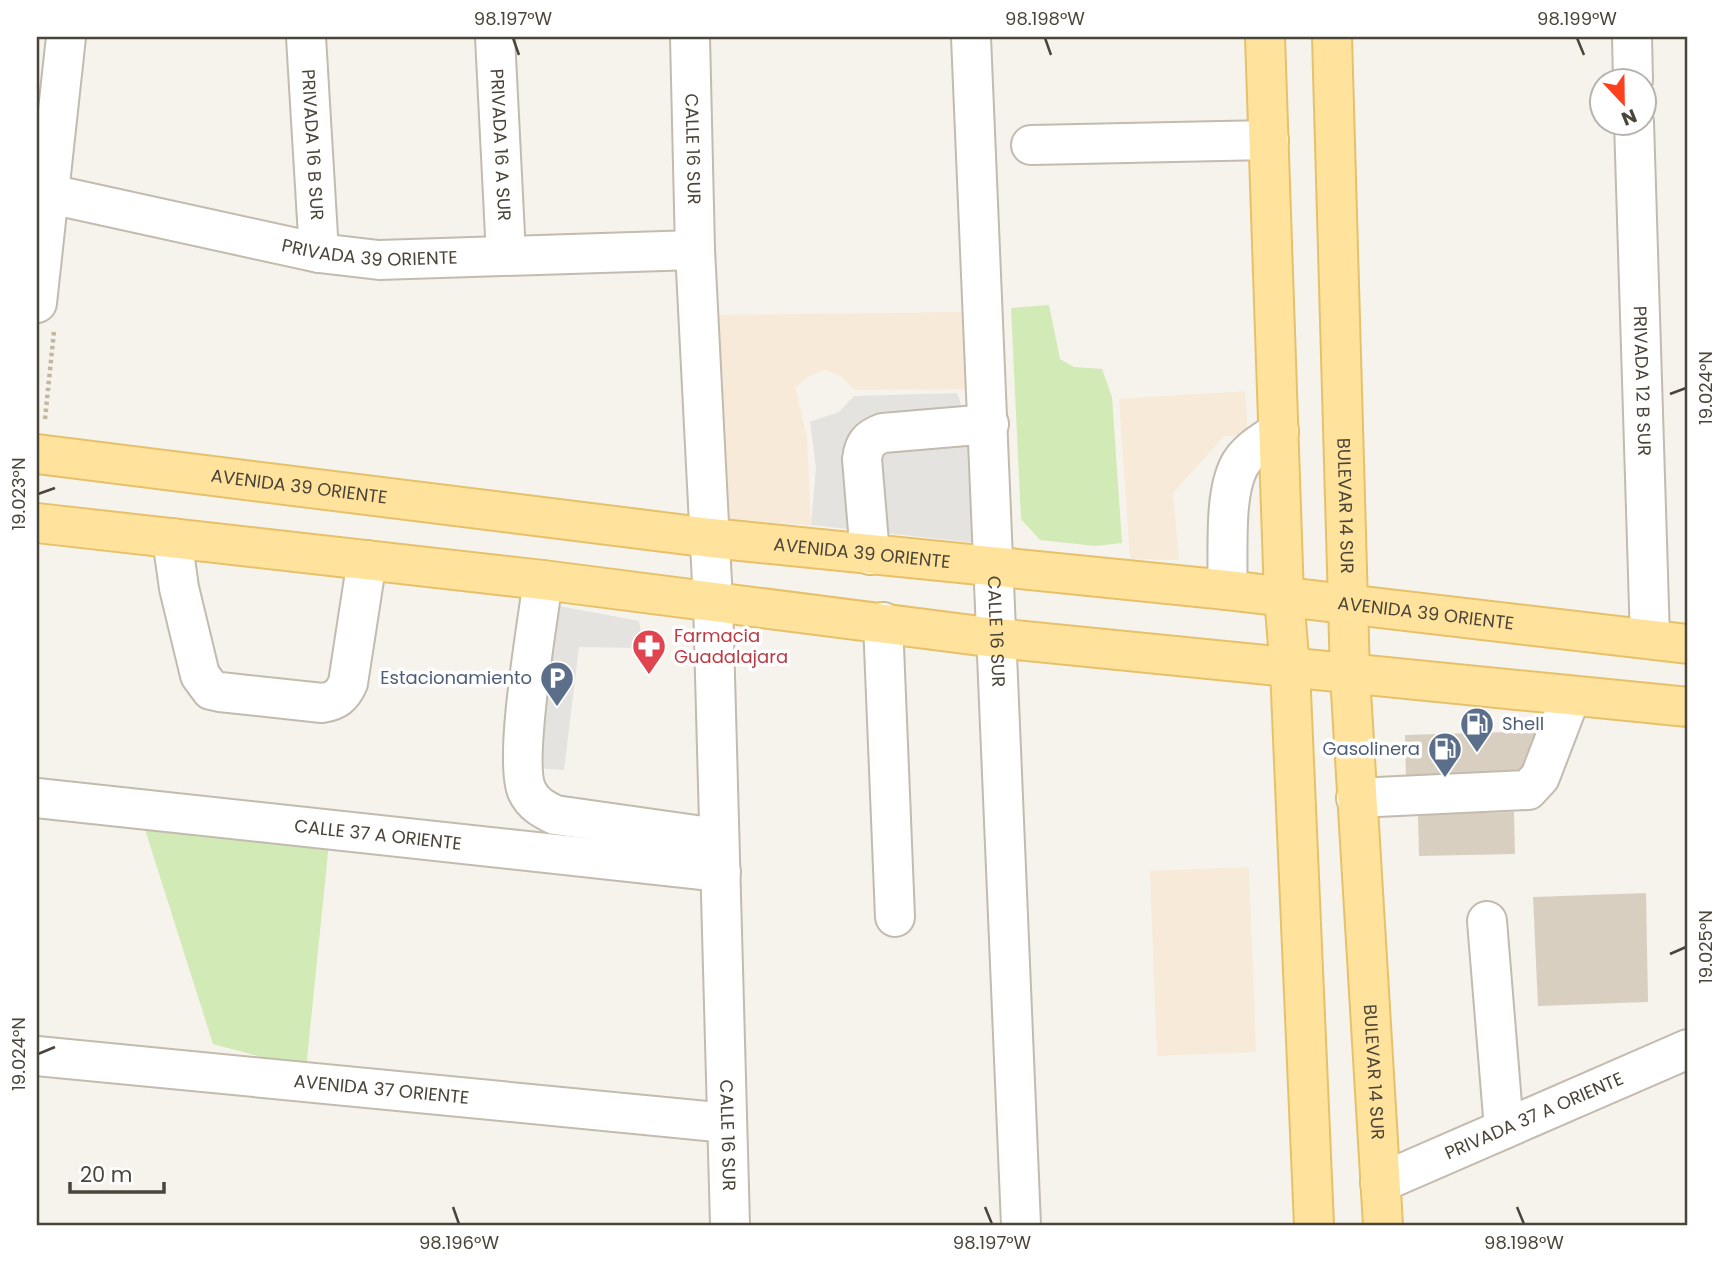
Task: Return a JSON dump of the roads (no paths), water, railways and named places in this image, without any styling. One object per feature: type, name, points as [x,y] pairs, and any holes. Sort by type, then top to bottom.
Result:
[{"type":"main road","points":[[1265,37],[1284,597],[1290,669],[1314,1225]]},
{"type":"main road","name":"BULEVAR 14 SUR","points":[[1332,37],[1350,675],[1383,1225]]},
{"type":"main road","name":"AVENIDA 39 ORIENTE","points":[[37,454],[711,538],[995,569],[1227,590],[1688,644]]},
{"type":"main road","points":[[37,523],[543,580],[996,638],[1688,707]]},
{"type":"street","points":[[37,303],[66,37]]},
{"type":"street","name":"PRIVADA 16 B SUR","points":[[306,37],[319,253]]},
{"type":"street","name":"PRIVADA 16 A SUR","points":[[495,37],[506,255]]},
{"type":"street","name":"CALLE 16 SUR","points":[[690,37],[695,250],[711,538],[730,1225]]},
{"type":"street","name":"CALLE 16 SUR","points":[[971,37],[1021,1225]]},
{"type":"street","points":[[1632,37],[1633,66]]},
{"type":"street","name":"PRIVADA 12 B SUR","points":[[1634,136],[1650,639]]},
{"type":"street","points":[[1031,145],[1269,140]]},
{"type":"street","name":"PRIVADA 39 ORIENTE","points":[[50,194],[319,253],[379,260],[695,250]]},
{"type":"street","points":[[870,555],[862,459],[864,447],[872,437],[883,433],[989,424]]},
{"type":"street","points":[[1227,590],[1231,487],[1240,465],[1252,450],[1279,430]]},
{"type":"street","points":[[172,537],[179,588],[200,675],[211,690],[220,692],[322,703],[334,701],[343,694],[348,683],[367,560]]},
{"type":"street","points":[[543,580],[522,754],[527,791],[538,807],[555,815],[719,855]]},
{"type":"street","points":[[883,622],[895,917]]},
{"type":"street","points":[[1356,798],[1528,790],[1540,777],[1571,696]]},
{"type":"street","name":"CALLE 37 A ORIENTE","points":[[37,798],[719,855]]},
{"type":"street","points":[[1487,920],[1504,1129]]},
{"type":"street","name":"PRIVADA 37 A ORIENTE","points":[[1380,1184],[1688,1049]]},
{"type":"street","name":"AVENIDA 37 ORIENTE","points":[[37,1056],[727,1124]]},
{"type":"place","name":"Farmacia Guadalajara","points":[[649,676]]},
{"type":"place","name":"Estacionamiento","points":[[557,708]]},
{"type":"place","name":"Shell","points":[[1477,754]]},
{"type":"place","name":"Gasolinera","points":[[1445,779]]}]
